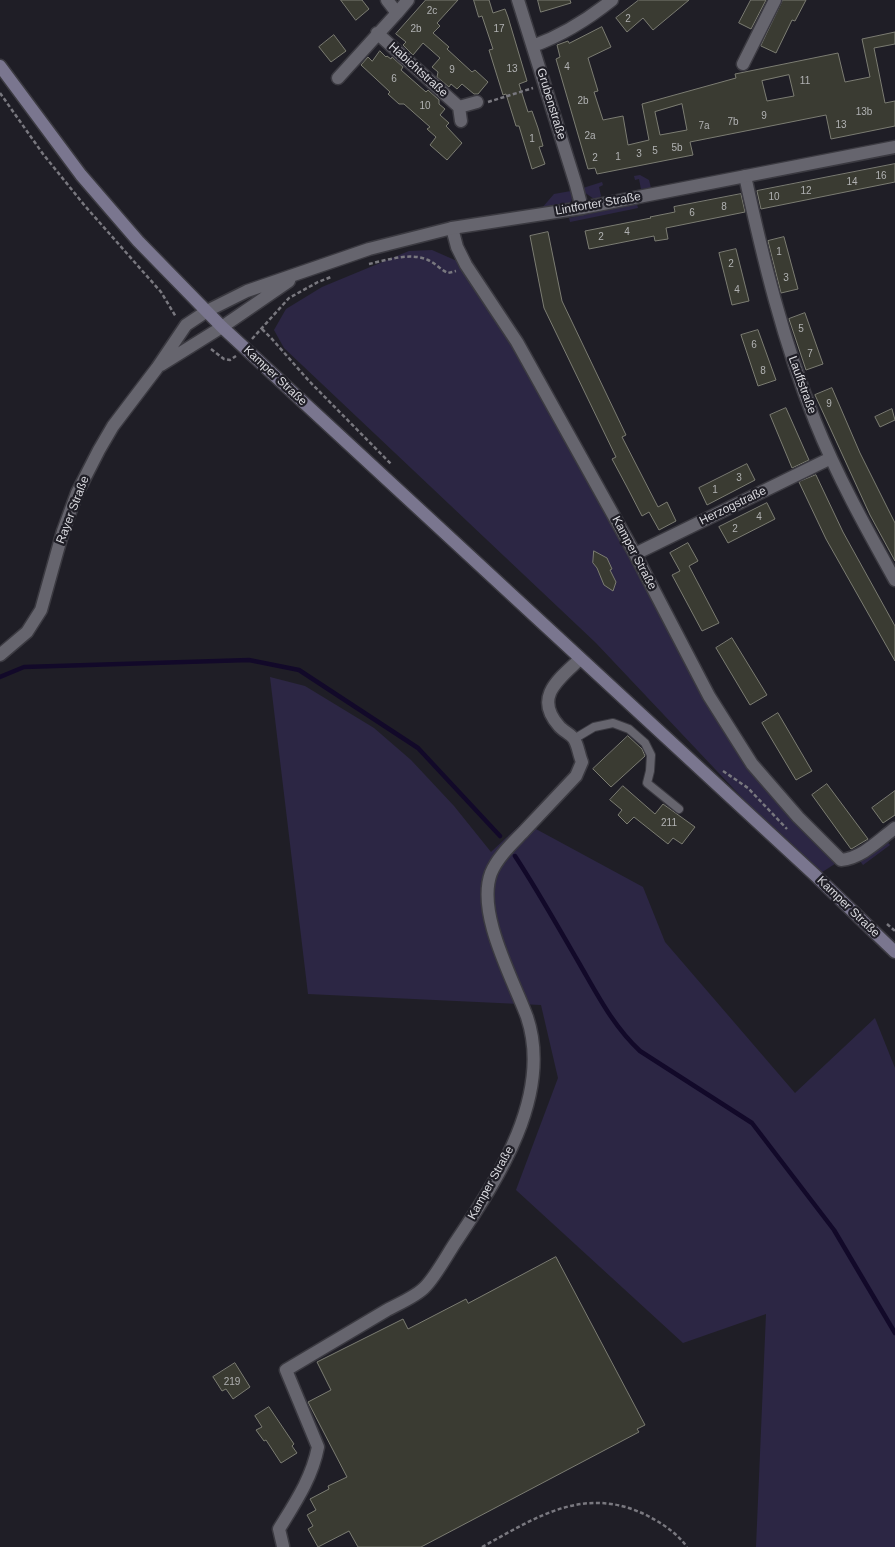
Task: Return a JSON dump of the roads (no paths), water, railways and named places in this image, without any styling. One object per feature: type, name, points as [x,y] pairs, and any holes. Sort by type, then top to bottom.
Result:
[{"type":"main road","name":"Kamper Straße","points":[[0,66],[81,175],[138,241],[222,327],[816,876],[895,952]]},
{"type":"street","points":[[387,0],[397,13]]},
{"type":"street","points":[[338,78],[408,0]]},
{"type":"street","name":"Grubenstraße","points":[[518,0],[582,208]]},
{"type":"street","points":[[533,46],[551,39],[586,20],[612,0]]},
{"type":"street","points":[[743,64],[775,0]]},
{"type":"street","name":"Habichtstraße","points":[[377,33],[459,107],[461,121]]},
{"type":"street","name":"Habichtstraße","points":[[459,107],[477,102]]},
{"type":"street","name":"Lintforter Straße","points":[[207,311],[248,291],[369,249],[452,228],[582,208],[895,146]]},
{"type":"street","name":"Lauffstraße","points":[[745,176],[777,310],[797,372],[831,458],[863,523],[895,580]]},
{"type":"street","name":"Kamper Straße","points":[[452,228],[457,247],[466,265],[517,342],[635,554],[708,696],[752,764],[798,817],[842,860],[858,855],[895,828]]},
{"type":"street","name":"Lintforter Straße","points":[[222,327],[303,272]]},
{"type":"street","name":"Rayer Straße","points":[[0,655],[27,632],[41,610],[63,531],[77,493],[98,450],[113,426],[157,368],[186,325],[207,311]]},
{"type":"street","name":"Rayer Straße","points":[[157,368],[222,327]]},
{"type":"street","name":"Herzogstraße","points":[[635,554],[831,458]]},
{"type":"street","name":"Kamper Straße","points":[[283,1546],[279,1529],[304,1488],[316,1459],[318,1447],[286,1370],[425,1288],[489,1191],[508,1155],[522,1122],[530,1094],[533,1070],[533,1042],[527,1019],[496,939],[490,913],[488,891],[492,872],[504,852],[576,776],[582,762],[574,739],[560,727],[549,712],[548,700],[553,685],[580,659]]},
{"type":"lane","points":[[574,739],[594,727],[613,723],[629,729],[645,743],[651,754],[647,783],[679,808]]},
{"type":"waterway","points":[[0,677],[24,667],[249,660],[299,670],[418,748],[500,836]]},
{"type":"waterway","points":[[515,856],[599,998],[622,1031],[640,1051],[752,1123],[834,1230],[895,1333]]}]
